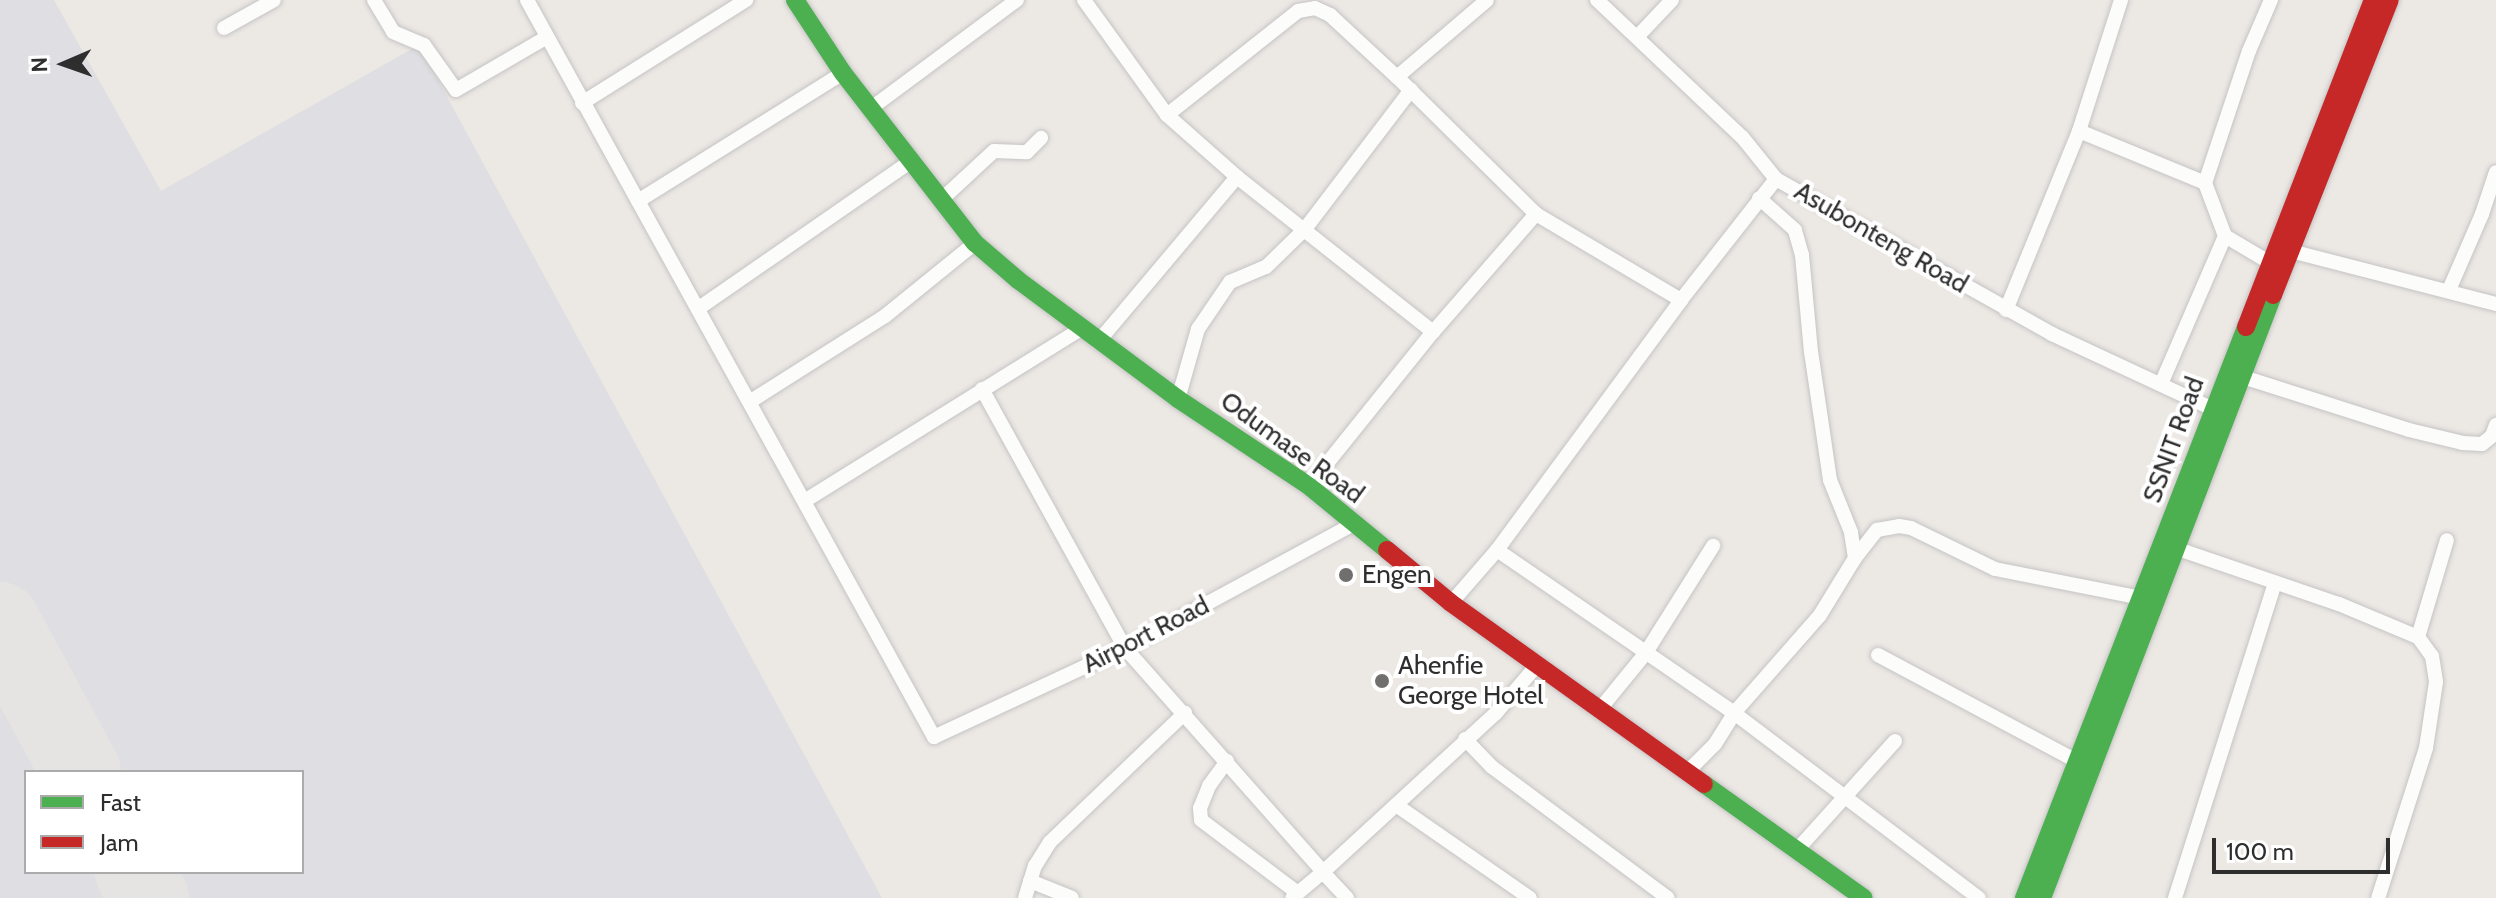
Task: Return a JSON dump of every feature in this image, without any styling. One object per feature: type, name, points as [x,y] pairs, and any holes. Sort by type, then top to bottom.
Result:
[{"type":"street","points":[[224,28],[274,0]]},
{"type":"street","points":[[374,0],[393,32],[424,45],[453,90],[460,89],[547,37]]},
{"type":"street","points":[[527,0],[806,500],[1081,329]]},
{"type":"street","points":[[582,103],[746,0]]},
{"type":"street","name":"Odumase Road","points":[[795,0],[843,73],[975,243],[1098,342],[1309,486],[1451,603],[1864,898]]},
{"type":"street","points":[[870,109],[1017,0]]},
{"type":"street","points":[[1084,0],[1167,115],[1237,177],[1433,332]]},
{"type":"street","points":[[1397,77],[1487,0]]},
{"type":"street","name":"Asubonteng Road","points":[[1597,0],[1743,138],[1776,179],[2006,310],[2213,409]]},
{"type":"street","points":[[1637,37],[1672,0]]},
{"type":"street","points":[[2006,310],[2079,131],[2121,0]]},
{"type":"street","points":[[2161,384],[2225,236],[2205,183],[2249,51],[2271,0]]},
{"type":"street","name":"SSNIT Road","points":[[2309,182],[2373,0]]},
{"type":"street","name":"SSNIT Road","points":[[2024,898],[2213,409],[2390,0]]},
{"type":"street","points":[[1167,115],[1298,11],[1315,8],[1330,15],[1411,90],[1536,214],[1681,300]]},
{"type":"street","points":[[638,201],[843,73]]},
{"type":"street","points":[[1178,399],[1198,329],[1230,282],[1266,267],[1305,229],[1411,90]]},
{"type":"street","points":[[2079,131],[2205,183]]},
{"type":"street","points":[[941,200],[994,151],[1027,152],[1041,138]]},
{"type":"street","points":[[699,308],[911,161]]},
{"type":"street","points":[[2449,290],[2482,214],[2496,172]]},
{"type":"street","points":[[1098,342],[1237,177]]},
{"type":"street","points":[[1451,603],[1497,550],[1681,300],[1776,179]]},
{"type":"street","points":[[1759,198],[1795,230],[1802,255],[1811,352],[1830,480],[1851,532],[1855,558]]},
{"type":"street","points":[[1309,486],[1433,332],[1536,214]]},
{"type":"street","points":[[2225,236],[2278,253],[2449,290],[2496,304]]},
{"type":"street","points":[[751,401],[872,324],[975,243]]},
{"type":"street","name":"SSNIT Road","points":[[2042,898],[2243,377],[2278,253]]},
{"type":"street","points":[[2243,377],[2409,430],[2463,443],[2482,444],[2492,436],[2496,425]]},
{"type":"street","points":[[982,389],[1125,648],[1347,898]]},
{"type":"street","name":"Airport Road","points":[[806,500],[934,737],[1125,648],[1353,524]]},
{"type":"street","points":[[1688,771],[1715,744],[1734,713],[1820,615],[1855,558],[1877,530],[1899,526],[1911,528],[1995,569],[2142,598]]},
{"type":"street","points":[[2418,637],[2447,540]]},
{"type":"street","points":[[1600,709],[1645,654],[1713,546]]},
{"type":"street","points":[[2178,549],[2275,582],[2418,637],[2432,656],[2436,682],[2426,748],[2378,898]]},
{"type":"street","points":[[1497,550],[1734,713],[1979,898]]},
{"type":"street","points":[[2175,898],[2275,582]]},
{"type":"street","points":[[1878,655],[2078,762]]},
{"type":"street","points":[[1227,761],[1209,786],[1200,808],[1201,820],[1295,895],[1513,695],[1538,664]]},
{"type":"street","points":[[1025,898],[1050,842],[1185,713]]},
{"type":"street","points":[[1465,739],[1492,767],[1668,898]]},
{"type":"street","points":[[1796,851],[1895,741]]},
{"type":"street","points":[[1396,805],[1530,898]]},
{"type":"street","points":[[1030,881],[1072,898]]},
{"type":"shaded area","points":[[0,0],[54,0],[161,191],[419,45],[882,898],[0,898]]},
{"type":"runway","points":[[0,622],[80,770]]},
{"type":"runway","points":[[136,874],[149,898]]},
{"type":"traffic: fast","points":[[795,0],[843,73],[975,243],[1018,280],[1178,399],[1309,486],[1387,550]]},
{"type":"traffic: fast","points":[[2042,898],[2273,295]]},
{"type":"traffic: fast","points":[[2024,898],[2246,327]]},
{"type":"traffic: fast","points":[[1704,784],[1864,898]]},
{"type":"traffic: jam","points":[[2246,327],[2373,0]]},
{"type":"traffic: jam","points":[[2273,295],[2390,0]]},
{"type":"traffic: jam","points":[[1387,550],[1451,603],[1704,784]]},
{"type":"place","name":"Engen","points":[[1346,575]]},
{"type":"place","name":"Ahenfie George Hotel","points":[[1382,681]]}]
